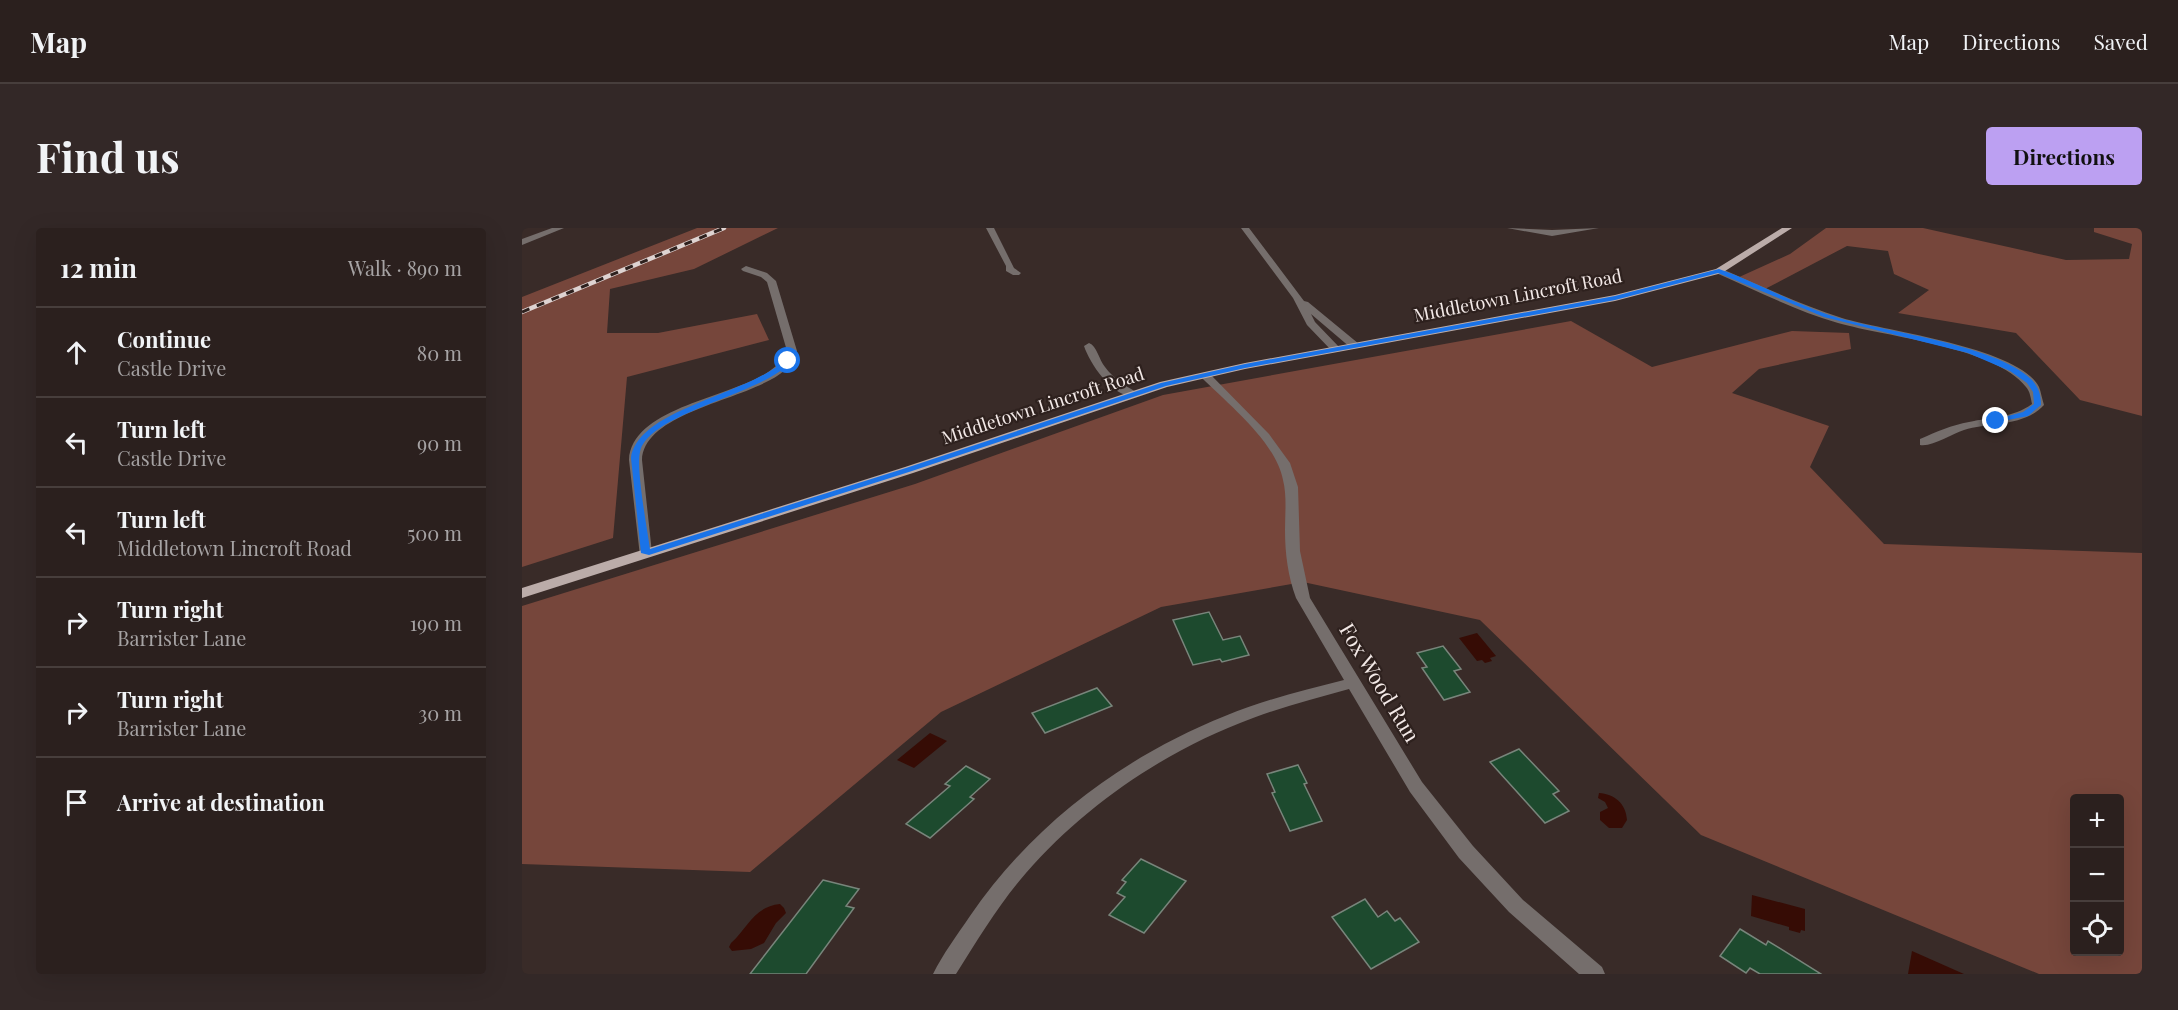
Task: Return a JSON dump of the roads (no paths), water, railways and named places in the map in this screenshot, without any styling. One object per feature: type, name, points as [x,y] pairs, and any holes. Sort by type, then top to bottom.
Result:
[{"type":"main road","name":"Middletown Lincroft Road","points":[[522,593],[909,470],[1132,394],[1205,375],[1615,298],[1719,271],[1788,228]]},
{"type":"street","points":[[522,242],[560,228]]},
{"type":"street","points":[[990,228],[1010,266],[1009,269],[1016,273]]},
{"type":"street","points":[[1245,228],[1298,298],[1311,323],[1336,349]]},
{"type":"street","points":[[1511,228],[1561,233],[1595,228]]},
{"type":"street","points":[[645,553],[635,458],[636,449],[642,439],[675,415],[760,382],[779,370],[790,358],[792,351],[771,281],[764,275],[746,269]]},
{"type":"street","points":[[1719,271],[1842,321],[1985,357],[2019,374],[2037,392],[2037,405],[2026,414],[1972,424],[1924,442]]},
{"type":"street","points":[[1298,298],[1354,346]]},
{"type":"street","points":[[1089,346],[1097,365],[1115,385],[1132,394]]},
{"type":"street","name":"Fox Wood Run","points":[[1205,375],[1262,434],[1286,467],[1292,491],[1293,552],[1297,581],[1312,616],[1416,787],[1466,852],[1516,906],[1594,974]]},
{"type":"street","points":[[944,974],[985,911],[1019,868],[1055,830],[1114,782],[1179,743],[1232,719],[1352,683]]},
{"type":"railway","points":[[522,312],[724,228]]}]
